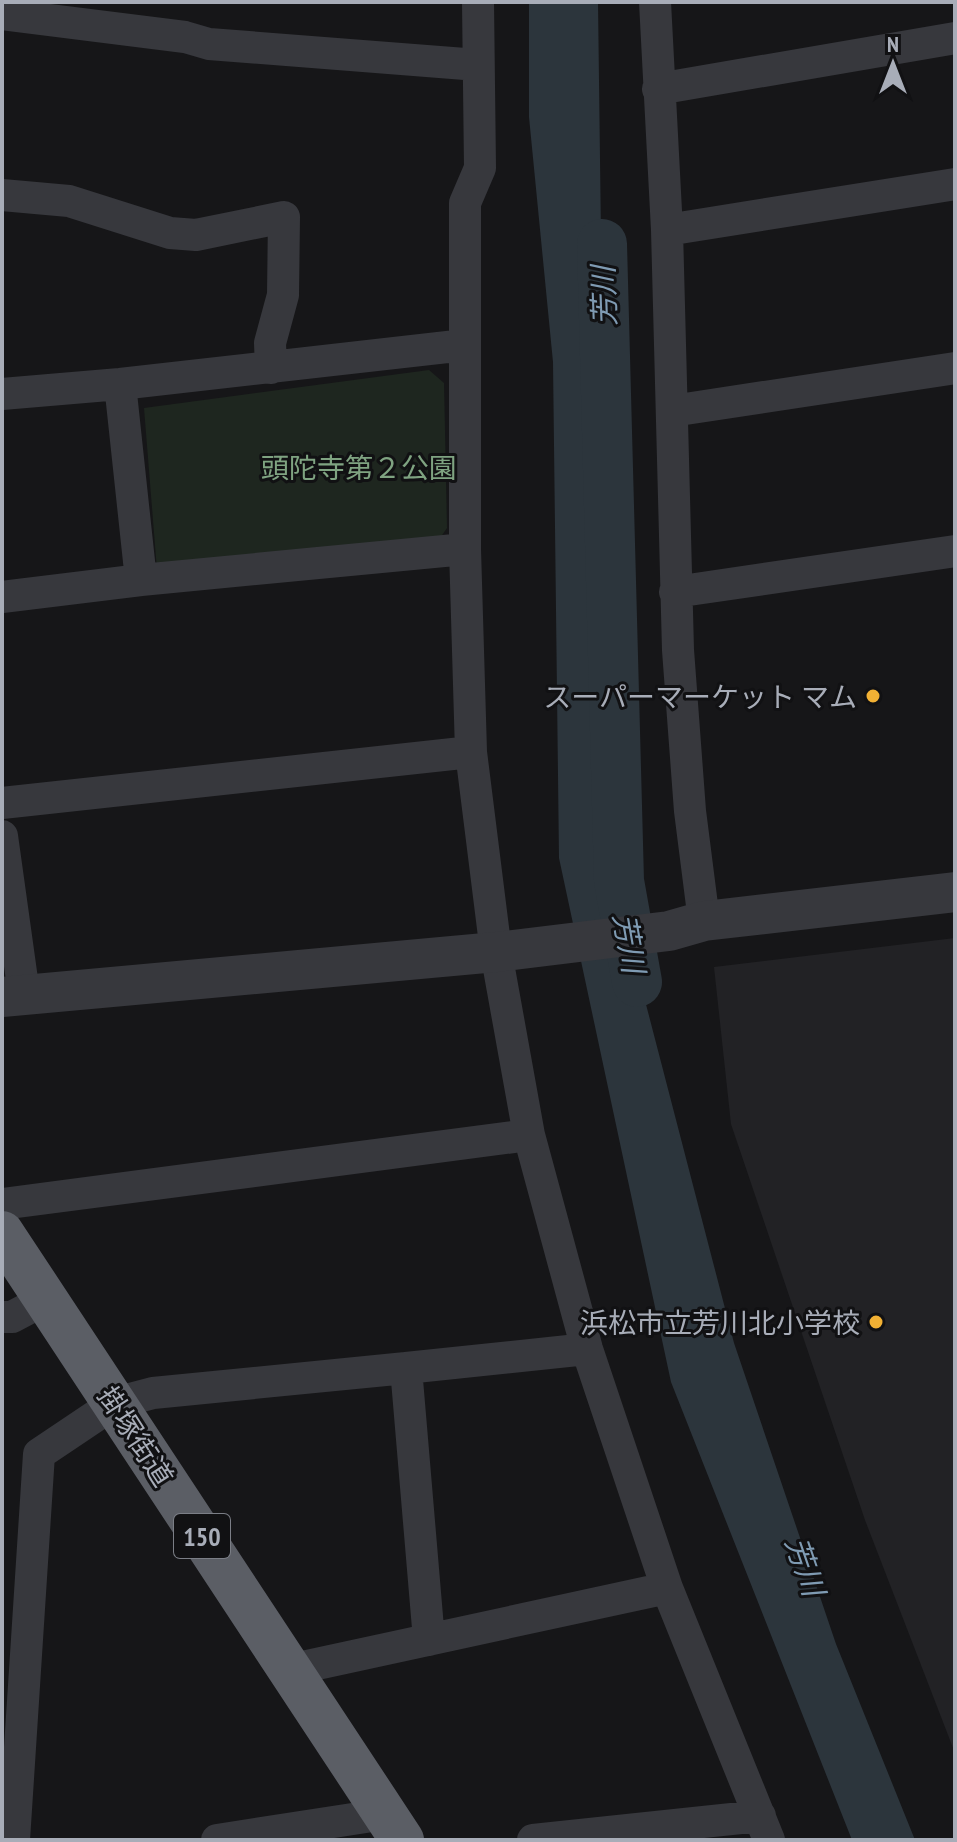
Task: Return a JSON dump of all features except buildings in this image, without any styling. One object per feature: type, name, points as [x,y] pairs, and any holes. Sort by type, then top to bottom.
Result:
[{"type":"highway","name":"掛塚街道","points":[[2,1233],[394,1827]]},
{"type":"street","points":[[478,2],[480,168],[465,203],[465,549],[471,752],[511,950],[529,1135],[587,1349],[667,1588],[764,1828],[533,1840]]},
{"type":"street","points":[[655,2],[667,230],[675,592],[690,811],[686,926]]},
{"type":"street","points":[[2,14],[185,37],[209,44],[478,65]]},
{"type":"street","points":[[658,89],[955,38]]},
{"type":"street","points":[[667,230],[955,184]]},
{"type":"street","points":[[2,195],[69,201],[170,233],[196,235],[284,217],[283,295],[270,343],[271,368]]},
{"type":"street","points":[[2,394],[120,384],[465,345]]},
{"type":"street","points":[[672,411],[955,368]]},
{"type":"street","points":[[120,384],[141,580]]},
{"type":"street","points":[[2,597],[141,580],[465,549]]},
{"type":"street","points":[[675,592],[955,551]]},
{"type":"street","points":[[2,803],[471,752]]},
{"type":"street","points":[[2,836],[13,995],[511,950],[955,892]]},
{"type":"street","points":[[2,1204],[529,1135]]},
{"type":"street","points":[[2,1317],[12,1317],[46,1299]]},
{"type":"street","points":[[14,1840],[39,1454],[115,1403],[153,1393],[587,1349]]},
{"type":"street","points":[[406,1368],[429,1640]]},
{"type":"street","points":[[289,1670],[667,1588]]},
{"type":"street","points":[[217,1840],[394,1827]]},
{"type":"shaded area","name":"浜松市立芳川北小学校","points":[[955,938],[955,1753],[865,1520],[731,1124],[714,967]]},
{"type":"green space","name":"頭陀寺第２公園","points":[[429,370],[444,383],[447,528],[434,547],[157,570],[144,408]]},
{"type":"water","points":[[529,2],[598,2],[609,862],[734,1343],[836,1644],[915,1840],[852,1840],[671,1382],[559,858],[553,362],[529,117]]},
{"type":"waterway","name":"芳川","points":[[602,244],[619,881],[637,982]]},
{"type":"place","name":"スーパーマーケット マム","points":[[873,696]]},
{"type":"place","name":"浜松市立芳川北小学校","points":[[876,1322]]}]
